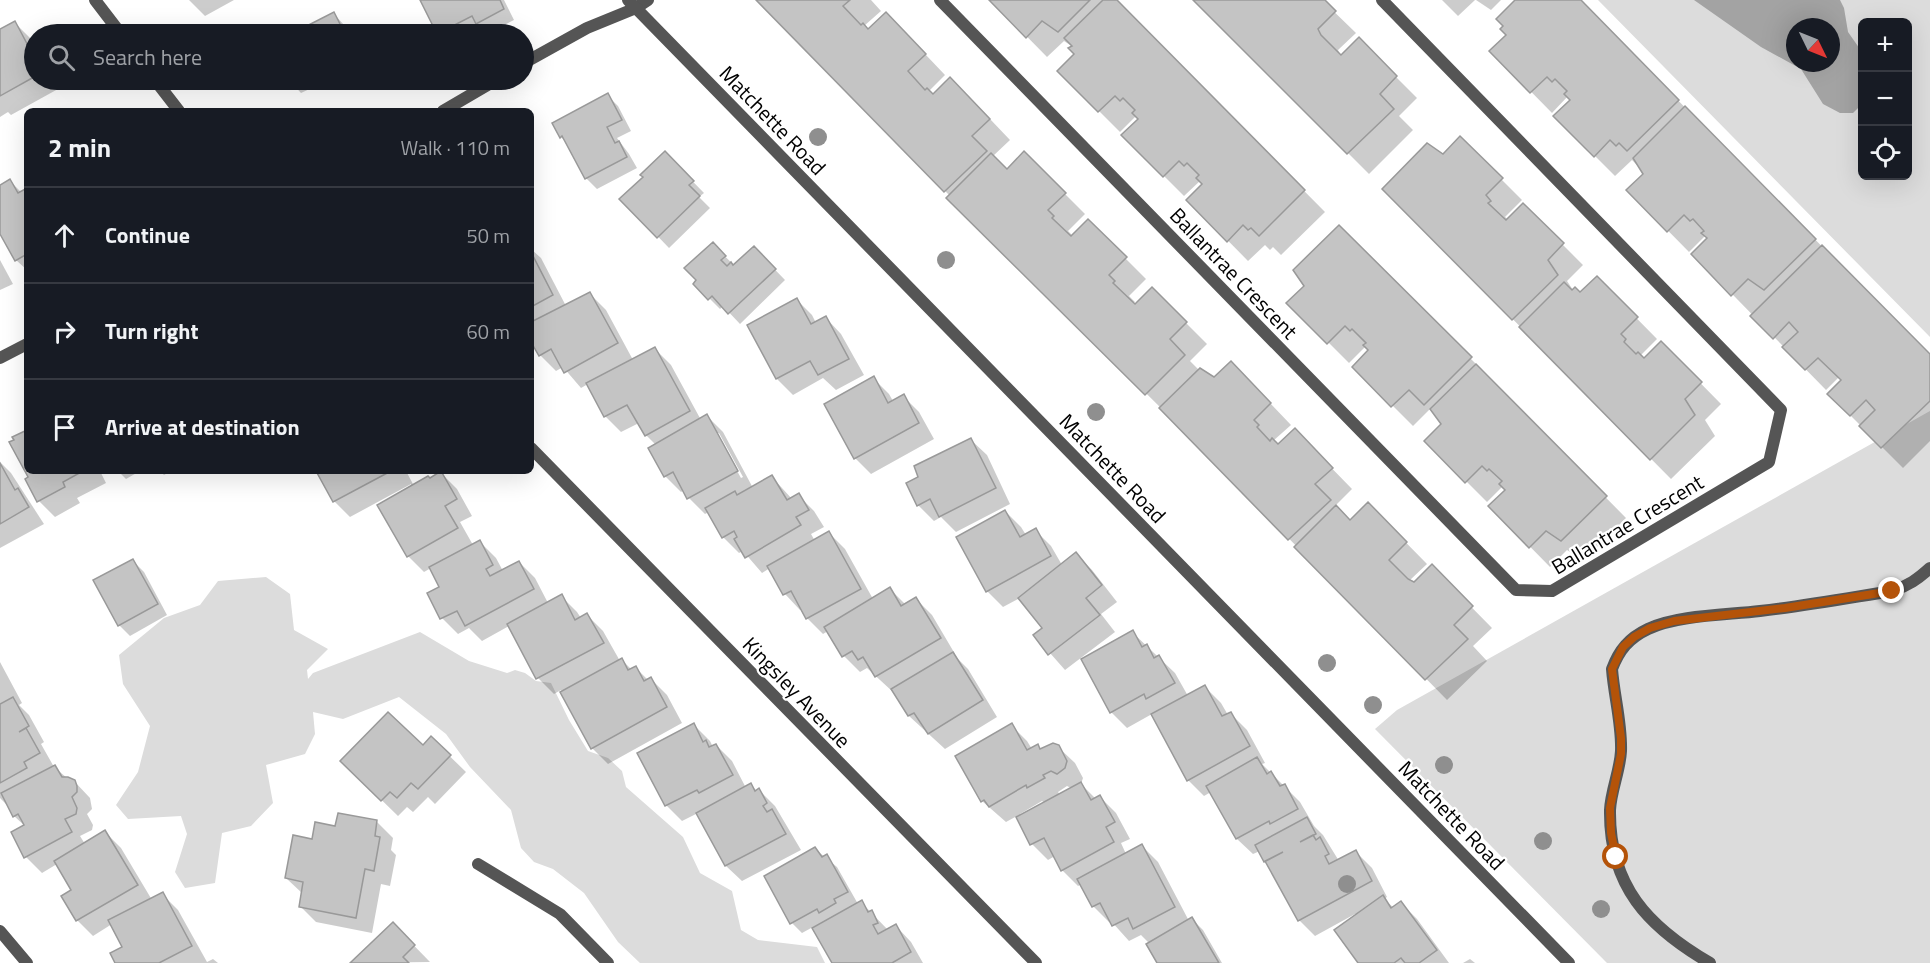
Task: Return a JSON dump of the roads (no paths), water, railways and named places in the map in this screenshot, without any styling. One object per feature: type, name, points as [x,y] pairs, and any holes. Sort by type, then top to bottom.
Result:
[{"type":"street","points":[[95,0],[113,24]]},
{"type":"street","points":[[534,57],[632,4],[648,0]]},
{"type":"street","name":"Ballantrae Crescent","points":[[940,0],[1516,590],[1552,591],[1769,462],[1781,410],[1383,0]]},
{"type":"street","name":"Matchette Road","points":[[632,4],[1569,963]]},
{"type":"street","points":[[163,90],[177,108]]},
{"type":"street","points":[[448,108],[479,90]]},
{"type":"street","points":[[0,358],[24,346]]},
{"type":"street","name":"Kingsley Avenue","points":[[534,451],[1036,963]]},
{"type":"street","points":[[1710,963],[1669,936],[1642,912],[1626,887],[1616,857],[1611,833],[1610,808],[1621,754],[1612,669],[1616,658],[1623,647],[1634,637],[1650,628],[1666,623],[1785,608],[1892,591],[1917,580],[1930,568]]},
{"type":"street","points":[[478,864],[560,914],[608,963]]},
{"type":"street","points":[[0,931],[27,963]]}]
